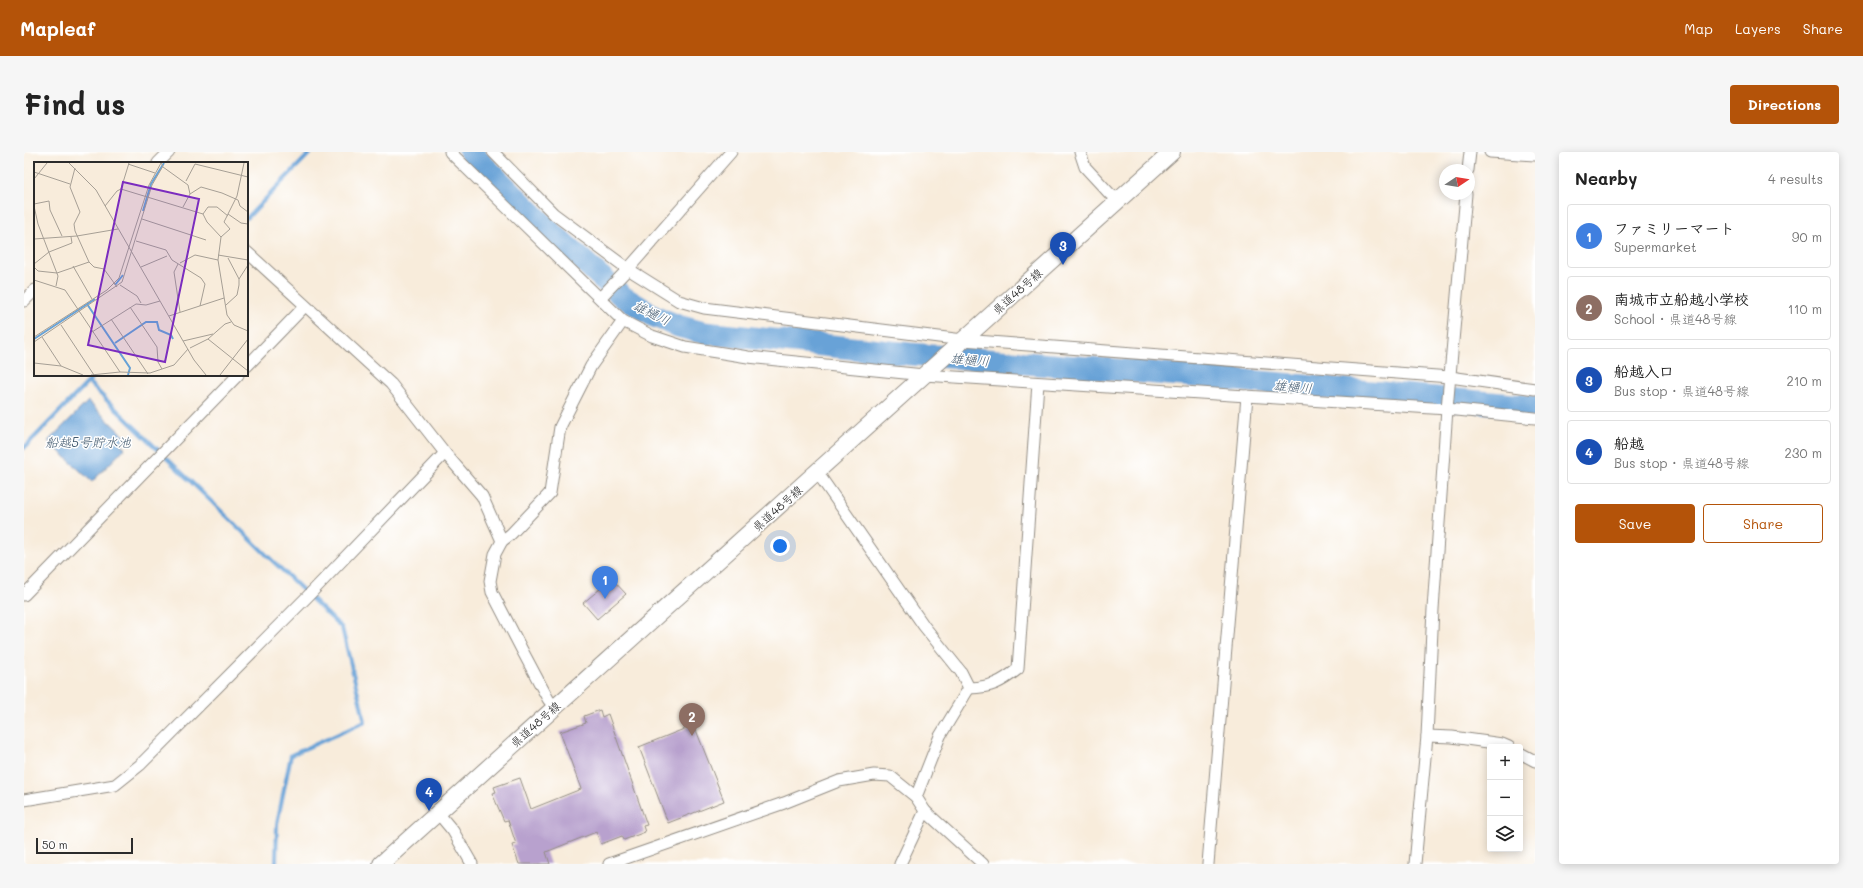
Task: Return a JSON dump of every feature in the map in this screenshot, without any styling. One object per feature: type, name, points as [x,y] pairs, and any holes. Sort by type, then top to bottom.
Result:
[{"type":"main road","name":"県道48号線","points":[[381,864],[1172,152]]},
{"type":"street","points":[[159,162],[169,152]]},
{"type":"street","points":[[450,152],[623,321],[652,336],[685,347],[748,357],[1038,383],[1447,410],[1535,418]]},
{"type":"street","points":[[493,152],[554,214],[628,269],[679,301],[704,308],[960,343],[1450,377],[1535,389]]},
{"type":"street","points":[[600,298],[628,269],[732,152]]},
{"type":"street","points":[[1080,152],[1085,167],[1110,194],[1119,200]]},
{"type":"street","points":[[1469,164],[1470,152]]},
{"type":"street","points":[[1490,152],[1535,156]]},
{"type":"street","points":[[1415,864],[1427,736],[1447,410],[1465,200]]},
{"type":"street","points":[[248,253],[391,384],[445,453],[482,496],[502,541]]},
{"type":"street","points":[[24,301],[34,291]]},
{"type":"street","points":[[248,365],[305,306]]},
{"type":"street","points":[[554,707],[548,700],[492,592],[490,581],[495,554],[502,541],[511,534],[550,493],[560,427],[591,366],[623,321]]},
{"type":"street","points":[[24,596],[237,376]]},
{"type":"street","points":[[969,688],[982,688],[1000,682],[1018,669],[1038,383]]},
{"type":"street","points":[[1208,864],[1247,396]]},
{"type":"street","points":[[24,800],[115,785],[140,765],[308,596],[445,453]]},
{"type":"street","points":[[817,472],[924,626],[961,672],[969,688]]},
{"type":"street","points":[[916,798],[940,736],[969,688]]},
{"type":"street","points":[[1427,736],[1452,737],[1498,744]]},
{"type":"street","points":[[1523,755],[1535,761]]},
{"type":"street","points":[[609,864],[784,803],[839,781],[874,775],[890,776],[916,798],[925,811],[983,864]]},
{"type":"street","points":[[900,864],[925,811]]},
{"type":"street","points":[[438,813],[453,831],[472,864]]},
{"type":"water","name":"船越5号貯水池","points":[[88,401],[124,436],[121,445],[125,448],[92,482],[48,441]]},
{"type":"building","points":[[612,579],[626,594],[597,619],[583,603]]},
{"type":"building","points":[[600,710],[602,717],[608,714],[647,825],[643,826],[645,832],[624,840],[622,836],[601,844],[596,832],[546,852],[550,864],[519,864],[512,845],[516,844],[508,820],[504,821],[492,793],[496,792],[494,787],[520,778],[531,809],[581,789],[560,732],[586,723],[584,716]]},
{"type":"building","points":[[694,725],[724,801],[668,823],[639,747]]},
{"type":"waterway","points":[[248,217],[311,152]]},
{"type":"waterway","name":"雄樋川","points":[[470,152],[550,231],[623,297],[654,316],[678,326],[704,333],[910,354],[1194,376],[1535,407]]},
{"type":"waterway","points":[[24,448],[94,376]]},
{"type":"waterway","points":[[88,382],[342,628],[365,722],[291,755],[277,824],[276,864]]},
{"type":"place","name":"船越入口","points":[[1063,265]]},
{"type":"place","name":"ファミリーマート","points":[[605,599]]},
{"type":"place","name":"南城市立船越小学校","points":[[692,736]]},
{"type":"place","name":"船越","points":[[429,811]]}]
